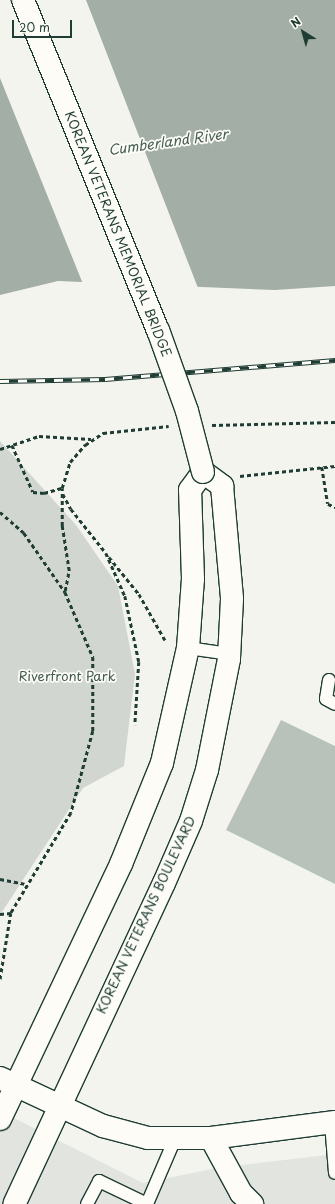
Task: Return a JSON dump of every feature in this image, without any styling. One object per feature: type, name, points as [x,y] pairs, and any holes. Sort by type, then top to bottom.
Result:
[{"type":"main road","name":"KOREAN VETERANS MEMORIAL BRIDGE","points":[[23,0],[160,336],[209,476]]},
{"type":"main road","points":[[0,1119],[9,1082],[149,801],[162,762],[188,648],[193,579],[190,490],[209,476]]},
{"type":"main road","name":"KOREAN VETERANS BOULEVARD","points":[[14,1204],[191,821],[207,770],[229,654],[229,549],[222,486],[209,476]]},
{"type":"main road","points":[[9,1082],[58,1106],[124,1133],[174,1140],[211,1138],[333,1123]]},
{"type":"main road","points":[[211,1138],[241,1194],[252,1204]]},
{"type":"lane","points":[[188,648],[229,654]]},
{"type":"lane","points":[[329,680],[326,699],[335,704]]},
{"type":"lane","points":[[333,1123],[335,1173]]},
{"type":"lane","points":[[87,1204],[98,1181],[147,1204],[174,1140]]},
{"type":"path","points":[[0,449],[40,436],[92,439]]},
{"type":"path","points":[[12,445],[33,492],[44,493],[62,488]]},
{"type":"path","points":[[209,476],[335,466]]},
{"type":"path","points":[[322,468],[328,504],[335,507]]},
{"type":"path","points":[[65,592],[69,571],[62,526],[62,492],[71,509],[139,594],[165,640]]},
{"type":"path","points":[[0,512],[24,533],[65,592],[93,657],[93,731],[72,812],[25,884],[11,913],[0,981]]},
{"type":"path","points":[[106,553],[125,596],[135,631],[139,683],[135,724]]},
{"type":"path","points":[[0,879],[25,884]]},
{"type":"path","points":[[0,914],[11,913]]},
{"type":"shaded area","points":[[0,1111],[143,1183],[217,1168],[335,1154],[335,1204],[0,1204]]},
{"type":"green space","name":"Riverfront Park","points":[[0,441],[76,525],[118,586],[135,674],[124,766],[83,788],[0,915]]},
{"type":"water","name":"Cumberland River","points":[[0,0],[335,0],[335,286],[275,290],[58,281],[0,295]]},
{"type":"pier","points":[[0,0],[86,0],[198,288],[83,284],[0,78]]},
{"type":"building","points":[[281,720],[335,746],[335,884],[226,830]]},
{"type":"railway","points":[[0,381],[105,379],[335,360]]}]
